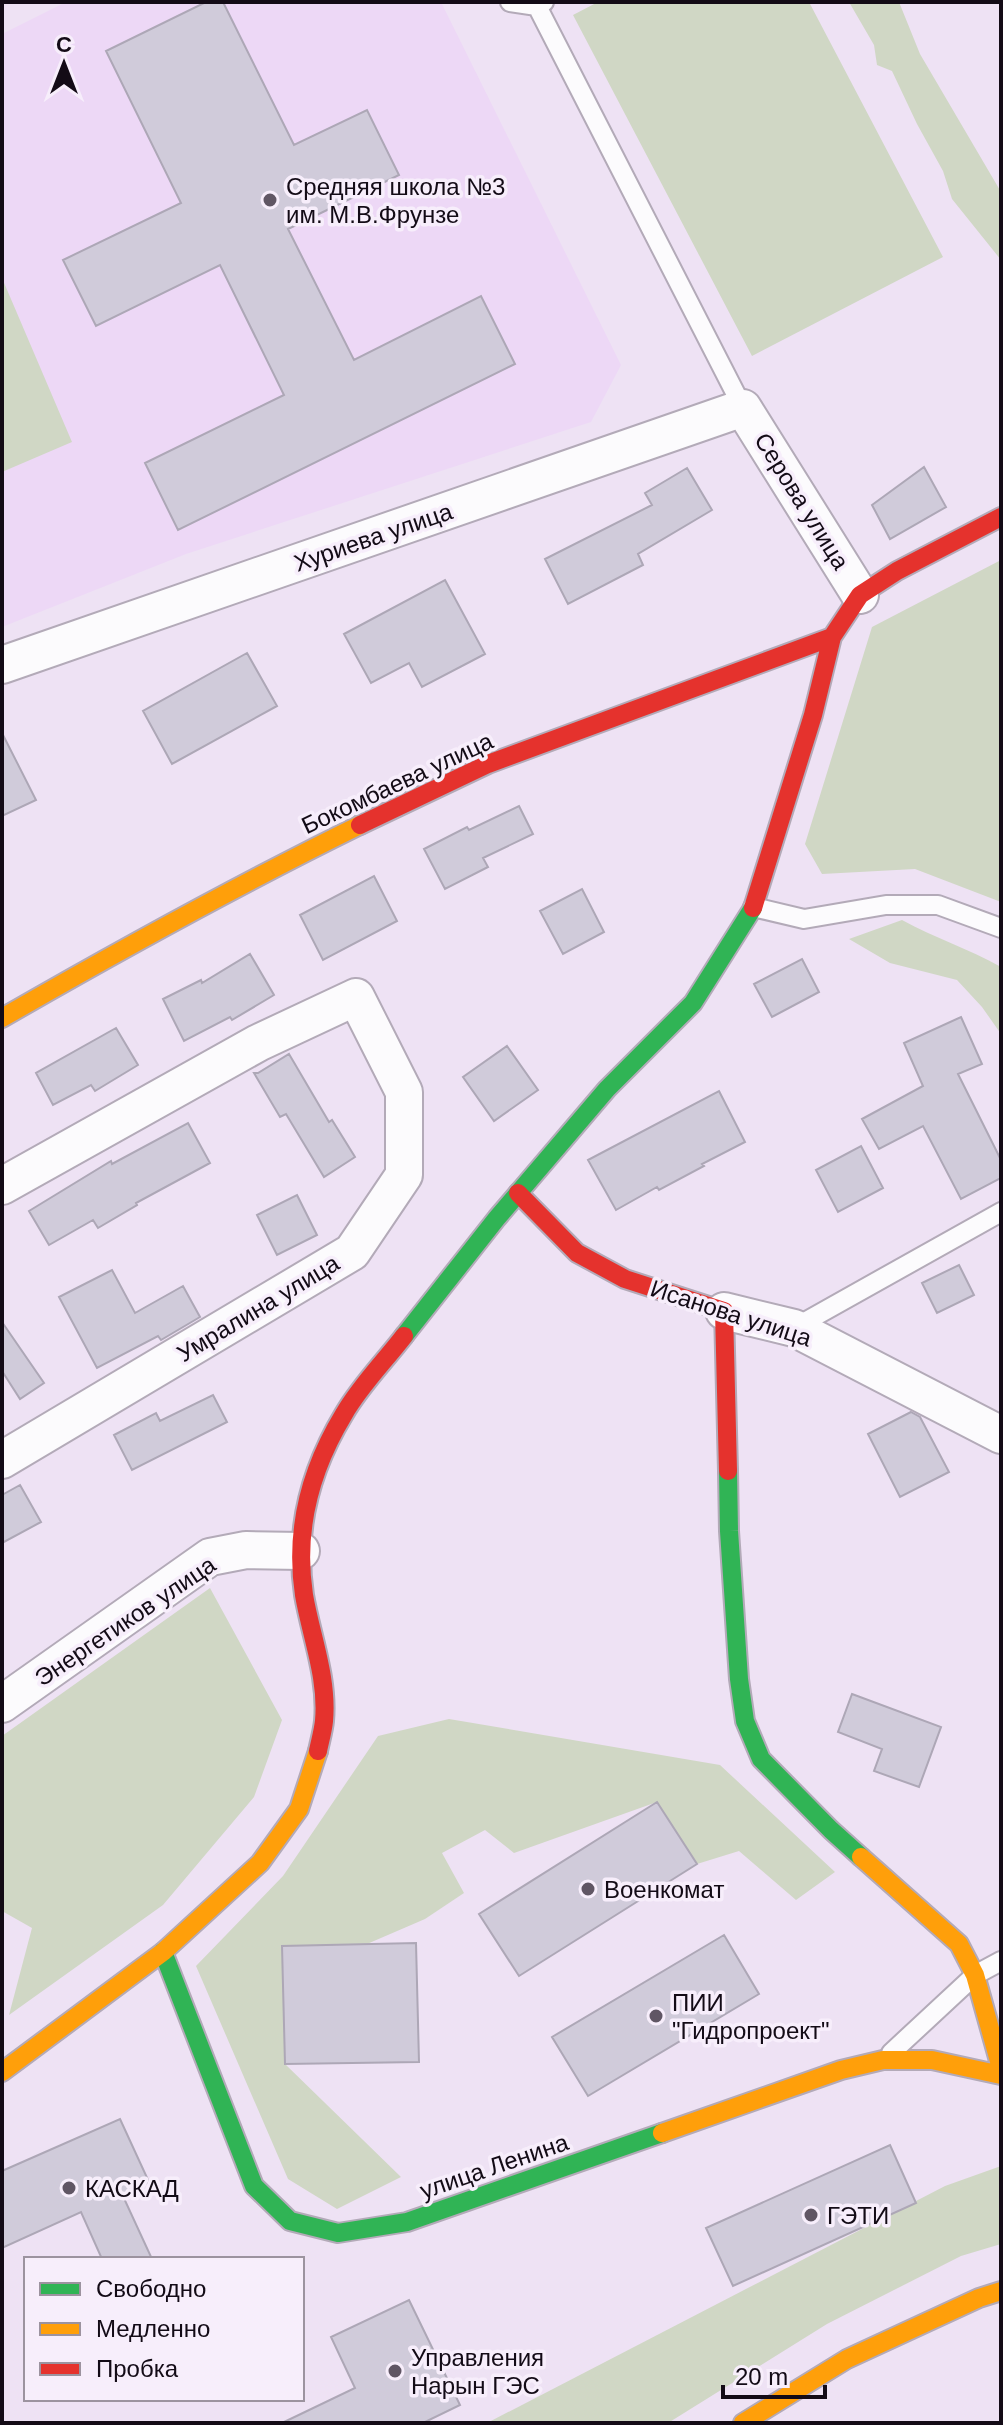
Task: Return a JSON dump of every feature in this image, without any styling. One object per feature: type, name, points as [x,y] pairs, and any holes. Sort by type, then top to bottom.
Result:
[{"type":"main road","name":"Серова улица","points":[[832,637],[860,595],[897,571],[1001,517]]},
{"type":"main road","points":[[2,2072],[163,1952],[260,1863],[299,1809],[316,1763],[324,1720],[322,1679],[304,1593],[301,1551],[305,1504],[321,1455],[345,1411],[518,1193],[607,1089],[693,1003],[753,907],[813,715],[832,637]]},
{"type":"main road","name":"Бокомбаева улица","points":[[2,1018],[154,931],[293,858],[488,764],[832,637]]},
{"type":"main road","name":"Исанова улица","points":[[518,1193],[577,1253],[625,1279],[724,1311]]},
{"type":"main road","points":[[724,1311],[729,1531],[739,1679],[745,1721],[761,1759],[831,1830],[959,1944],[975,1975],[1001,2068]]},
{"type":"main road","name":"улица Ленина","points":[[163,1952],[254,2186],[290,2221],[338,2233],[407,2222],[841,2070],[883,2060],[932,2060],[1001,2075]]},
{"type":"main road","points":[[743,2423],[847,2359],[979,2298],[1001,2291]]},
{"type":"street","name":"Серова улица","points":[[743,408],[860,595]]},
{"type":"street","name":"Хуриева улица","points":[[2,665],[743,408]]},
{"type":"street","name":"Умралина улица","points":[[2,1186],[258,1043],[356,997],[404,1092],[404,1175],[352,1252],[2,1460]]},
{"type":"street","name":"Исанова улица","points":[[724,1311],[794,1328],[1001,1435]]},
{"type":"street","name":"Энергетиков улица","points":[[2,1704],[210,1557],[246,1550],[301,1551]]},
{"type":"lane","points":[[510,2],[540,4],[743,408]]},
{"type":"lane","points":[[753,907],[804,919],[886,905],[938,905],[1001,928]]},
{"type":"lane","points":[[794,1328],[1001,1212]]},
{"type":"lane","points":[[883,2060],[975,1975],[1001,1961]]},
{"type":"shaded area","name":"Средняя школа №3 им. М.В.Фрунзе","points":[[66,2],[441,2],[621,365],[591,422],[186,554],[2,627],[2,34]]},
{"type":"green space","points":[[598,2],[809,2],[943,257],[752,356],[573,15]]},
{"type":"green space","points":[[849,2],[899,2],[920,54],[1001,192],[1001,260],[952,199],[943,171],[892,71],[877,65],[874,45]]},
{"type":"green space","points":[[2,278],[72,442],[2,472]]},
{"type":"green space","points":[[1001,560],[1001,902],[915,869],[822,874],[805,844],[872,627]]},
{"type":"green space","points":[[902,920],[1001,967],[1001,1034],[957,980],[890,963],[849,939]]},
{"type":"green space","points":[[210,1588],[282,1720],[254,1797],[163,1905],[9,2015],[32,1928],[2,1911],[2,1736]]},
{"type":"green space","points":[[449,1719],[720,1765],[835,1872],[796,1900],[739,1851],[697,1864],[657,1802],[514,1853],[485,1830],[442,1853],[464,1893],[425,1919],[367,1944],[282,1946],[285,2064],[401,2177],[337,2209],[288,2179],[196,1966],[283,1876],[378,1736]]},
{"type":"green space","points":[[1001,2166],[1001,2244],[961,2256],[827,2324],[668,2423],[487,2423],[945,2186]]},
{"type":"building","points":[[206,2],[223,2],[294,145],[367,110],[399,175],[288,229],[354,360],[481,296],[515,364],[178,530],[145,463],[284,395],[220,265],[96,326],[63,260],[181,203],[106,51]]},
{"type":"building","points":[[924,467],[946,507],[890,539],[872,505]]},
{"type":"building","points":[[687,468],[712,510],[638,554],[643,565],[568,604],[545,559],[652,505],[645,493]]},
{"type":"building","points":[[445,580],[485,654],[422,687],[409,663],[371,683],[344,634]]},
{"type":"building","points":[[247,653],[277,706],[172,764],[143,711]]},
{"type":"building","points":[[2,733],[36,800],[2,816]]},
{"type":"building","points":[[519,806],[533,834],[483,858],[488,867],[445,889],[424,849]]},
{"type":"building","points":[[374,876],[397,921],[323,960],[300,915]]},
{"type":"building","points":[[582,889],[604,932],[563,954],[540,911]]},
{"type":"building","points":[[250,954],[274,995],[232,1020],[230,1017],[184,1041],[163,999],[201,980],[202,983]]},
{"type":"building","points":[[802,959],[819,992],[772,1017],[754,984]]},
{"type":"building","points":[[961,1017],[982,1064],[958,1074],[1001,1160],[1001,1178],[961,1199],[923,1126],[879,1149],[862,1119],[923,1086],[904,1043]]},
{"type":"building","points":[[116,1028],[138,1065],[95,1091],[91,1085],[53,1105],[36,1073]]},
{"type":"building","points":[[507,1046],[538,1090],[494,1121],[463,1077]]},
{"type":"building","points":[[289,1054],[329,1122],[332,1120],[355,1157],[324,1177],[286,1114],[280,1117],[254,1073]]},
{"type":"building","points":[[719,1091],[745,1142],[616,1210],[588,1160]]},
{"type":"building","points":[[188,1123],[210,1163],[136,1203],[98,1228],[93,1220],[49,1245],[29,1211],[111,1161],[112,1164]]},
{"type":"building","points":[[861,1146],[883,1188],[838,1212],[816,1170]]},
{"type":"building","points":[[297,1195],[317,1235],[277,1255],[257,1215]]},
{"type":"building","points":[[959,1265],[974,1295],[937,1313],[922,1283]]},
{"type":"building","points":[[112,1270],[135,1313],[183,1286],[200,1317],[161,1340],[158,1336],[97,1368],[59,1297]]},
{"type":"building","points":[[2,1322],[44,1383],[20,1399],[2,1371]]},
{"type":"building","points":[[213,1395],[227,1422],[132,1470],[114,1435],[156,1413],[160,1421]]},
{"type":"building","points":[[911,1412],[920,1417],[949,1472],[900,1497],[868,1434]]},
{"type":"building","points":[[20,1485],[41,1522],[2,1543],[2,1495]]},
{"type":"building","points":[[852,1694],[941,1727],[919,1787],[874,1771],[882,1749],[838,1732]]},
{"type":"building","name":"Военкомат","points":[[657,1802],[697,1864],[519,1976],[479,1914]]},
{"type":"building","name":"ПИИ \"Гидропроект\"","points":[[724,1935],[759,1994],[588,2096],[552,2037]]},
{"type":"building","points":[[416,1943],[419,2062],[285,2064],[282,1946]]},
{"type":"building","name":"КАСКАД","points":[[120,2119],[149,2182],[122,2194],[151,2257],[101,2257],[81,2212],[2,2248],[2,2171]]},
{"type":"building","name":"ГЭТИ","points":[[890,2145],[916,2203],[733,2286],[706,2228]]},
{"type":"building","name":"Управления Нарын ГЭС","points":[[409,2300],[460,2405],[423,2423],[282,2423],[355,2388],[331,2337]]},
{"type":"traffic: fast","points":[[404,1336],[497,1218],[607,1089],[693,1003],[753,908]]},
{"type":"traffic: fast","points":[[728,1471],[739,1679],[745,1721],[761,1759],[861,1857]]},
{"type":"traffic: fast","points":[[163,1952],[254,2186],[290,2221],[338,2233],[407,2222],[662,2133]]},
{"type":"traffic: slow","points":[[2,1018],[180,918],[360,825]]},
{"type":"traffic: slow","points":[[2,2072],[163,1952],[260,1863],[299,1809],[318,1751]]},
{"type":"traffic: slow","points":[[861,1857],[959,1944],[975,1975],[1001,2068]]},
{"type":"traffic: slow","points":[[662,2133],[841,2070],[883,2060],[932,2060],[1001,2075]]},
{"type":"traffic: slow","points":[[743,2423],[847,2359],[979,2298],[1001,2291]]},
{"type":"traffic: jam","points":[[753,908],[813,715],[832,637],[860,595],[897,571],[1001,517]]},
{"type":"traffic: jam","points":[[360,825],[488,764],[832,637]]},
{"type":"traffic: jam","points":[[518,1193],[577,1253],[625,1279],[724,1311],[728,1471]]},
{"type":"traffic: jam","points":[[318,1751],[324,1721],[324,1689],[304,1595],[301,1571],[303,1523],[314,1478],[332,1435],[350,1404],[404,1336]]},
{"type":"place","name":"Средняя школа №3 им. М.В.Фрунзе","points":[[270,200]]},
{"type":"place","name":"Военкомат","points":[[588,1889]]},
{"type":"place","name":"ПИИ \"Гидропроект\"","points":[[656,2016]]},
{"type":"place","name":"КАСКАД","points":[[69,2188]]},
{"type":"place","name":"ГЭТИ","points":[[811,2215]]},
{"type":"place","name":"Управления Нарын ГЭС","points":[[395,2371]]}]
